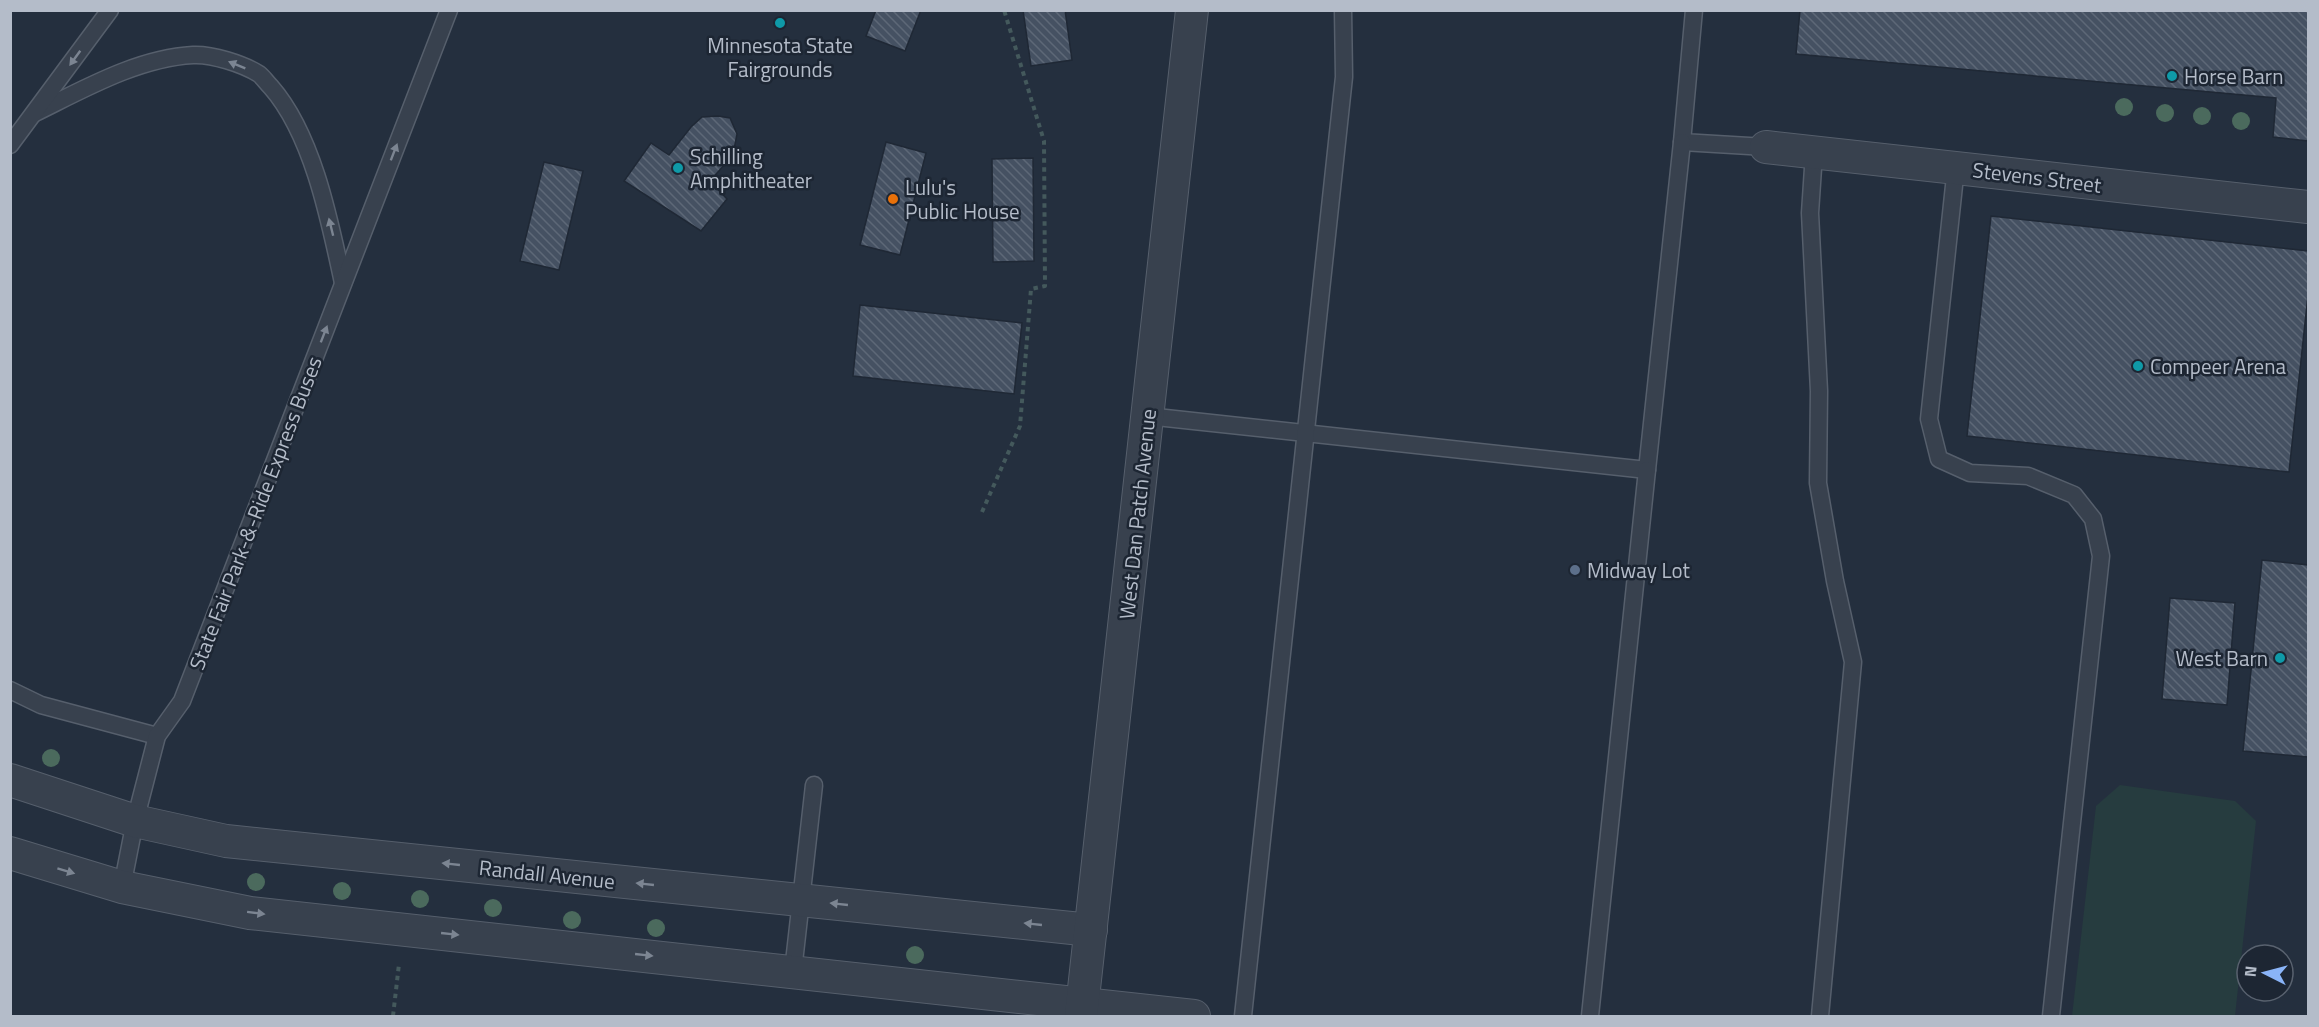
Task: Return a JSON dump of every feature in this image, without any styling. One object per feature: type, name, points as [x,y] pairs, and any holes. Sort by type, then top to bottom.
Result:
[{"type":"street","name":"West Dan Patch Avenue","points":[[1082,1010],[1192,10]]},
{"type":"street","name":"Stevens Street","points":[[1766,147],[2308,207]]},
{"type":"street","name":"Randall Avenue","points":[[10,780],[135,821],[226,840],[1091,930]]},
{"type":"street","points":[[10,854],[122,887],[250,913],[793,971],[1082,1010],[1194,1017]]},
{"type":"lane","points":[[10,146],[110,10]]},
{"type":"lane","name":"State Fair Park-&-Ride Express Buses","points":[[156,736],[182,701],[449,10]]},
{"type":"lane","points":[[1243,1017],[1344,77],[1343,10]]},
{"type":"lane","points":[[1590,1017],[1694,10]]},
{"type":"lane","points":[[35,113],[103,80],[156,62],[194,55],[220,58],[260,74],[281,99],[313,168],[331,224],[343,284]]},
{"type":"lane","points":[[1682,142],[1766,147]]},
{"type":"lane","points":[[1814,153],[1810,213],[1819,391],[1818,483],[1835,581],[1853,662],[1820,1017]]},
{"type":"lane","points":[[1956,167],[1929,419],[1939,459],[1970,473],[2028,476],[2074,495],[2093,519],[2101,556],[2051,1017]]},
{"type":"lane","points":[[1147,416],[1647,470]]},
{"type":"lane","points":[[10,690],[41,705],[156,736],[135,821],[122,887]]},
{"type":"lane","points":[[793,971],[814,785]]},
{"type":"path","points":[[982,512],[1020,426],[1030,289],[1045,286],[1044,141],[1004,10]]},
{"type":"path","points":[[393,1017],[403,929]]},
{"type":"green space","points":[[2120,785],[2235,801],[2256,821],[2243,943],[2235,943],[2235,1016],[2072,1016],[2096,806]]},
{"type":"building","points":[[876,10],[921,10],[905,51],[866,36]]},
{"type":"building","points":[[1023,10],[1065,10],[1072,60],[1031,66]]},
{"type":"building","name":"Horse Barn","points":[[1800,10],[2308,10],[2308,141],[2273,137],[2276,98],[1796,54]]},
{"type":"building","name":"Schilling Amphitheater","points":[[702,117],[730,118],[737,134],[733,155],[710,181],[727,199],[701,231],[624,181],[651,143],[669,155]]},
{"type":"building","name":"Lulu's Public House","points":[[886,142],[926,153],[900,255],[860,245]]},
{"type":"building","points":[[1033,158],[1034,261],[993,262],[992,159]]},
{"type":"building","points":[[544,162],[583,171],[559,270],[520,261]]},
{"type":"building","name":"Compeer Arena","points":[[1991,216],[2308,251],[2308,295],[2289,472],[1967,436]]},
{"type":"building","points":[[860,305],[1022,323],[1014,394],[853,376]]},
{"type":"building","name":"West Barn","points":[[2262,560],[2308,565],[2308,757],[2243,751]]},
{"type":"building","points":[[2170,598],[2235,603],[2227,705],[2162,699]]},
{"type":"place","name":"Minnesota State Fairgrounds","points":[[780,23]]},
{"type":"place","name":"Horse Barn","points":[[2172,76]]},
{"type":"place","name":"Schilling Amphitheater","points":[[678,168]]},
{"type":"place","name":"Lulu's Public House","points":[[893,199]]},
{"type":"place","name":"Compeer Arena","points":[[2138,366]]},
{"type":"place","name":"Midway Lot","points":[[1575,570]]},
{"type":"place","name":"West Barn","points":[[2280,658]]}]
